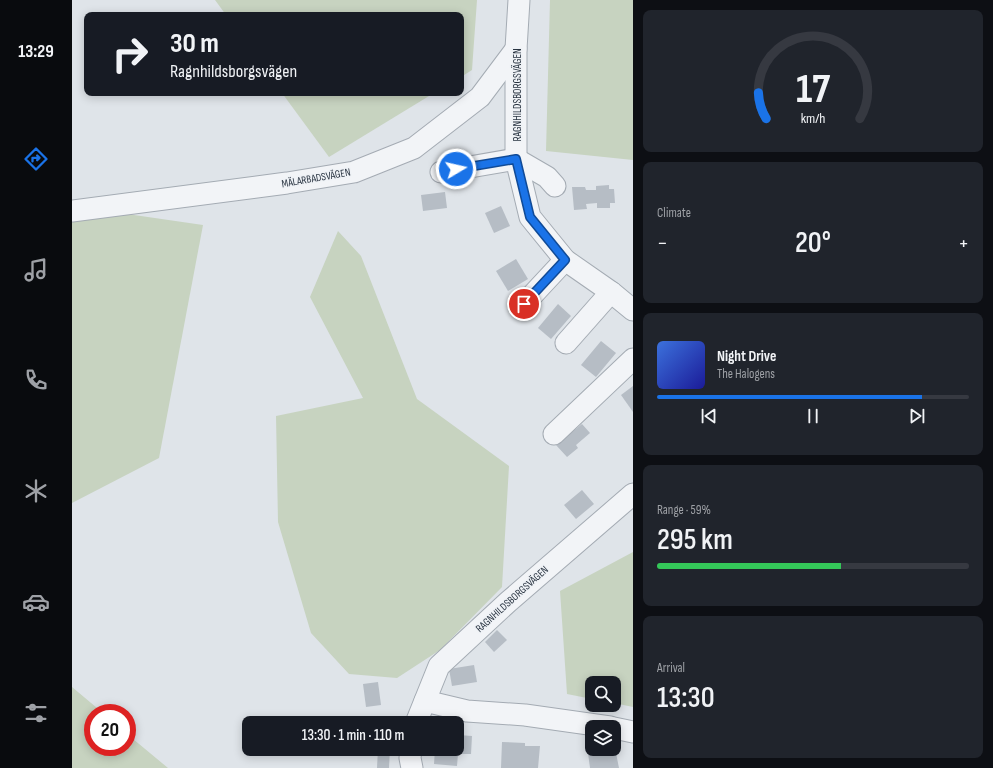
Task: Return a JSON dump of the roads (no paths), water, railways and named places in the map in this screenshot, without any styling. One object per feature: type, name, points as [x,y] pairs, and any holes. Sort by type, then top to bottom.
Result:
[{"type":"street","name":"RAGNHILDSBORGSVÄGEN","points":[[519,0],[516,49],[516,159],[530,217],[565,260],[611,292],[633,310]]},
{"type":"street","name":"MÄLARBADSVÄGEN","points":[[72,211],[287,183],[354,172],[414,148],[480,97],[516,49]]},
{"type":"street","points":[[441,172],[516,159],[547,177],[555,186]]},
{"type":"street","points":[[524,304],[565,260]]},
{"type":"street","points":[[566,343],[611,292]]},
{"type":"street","points":[[554,434],[633,359]]},
{"type":"street","name":"RAGNHILDSBORGSVÄGEN","points":[[419,716],[439,666],[508,602],[633,494]]},
{"type":"street","points":[[425,701],[467,711],[525,715],[585,723]]},
{"type":"street","points":[[621,729],[633,732]]},
{"type":"street","points":[[410,756],[412,768]]}]
